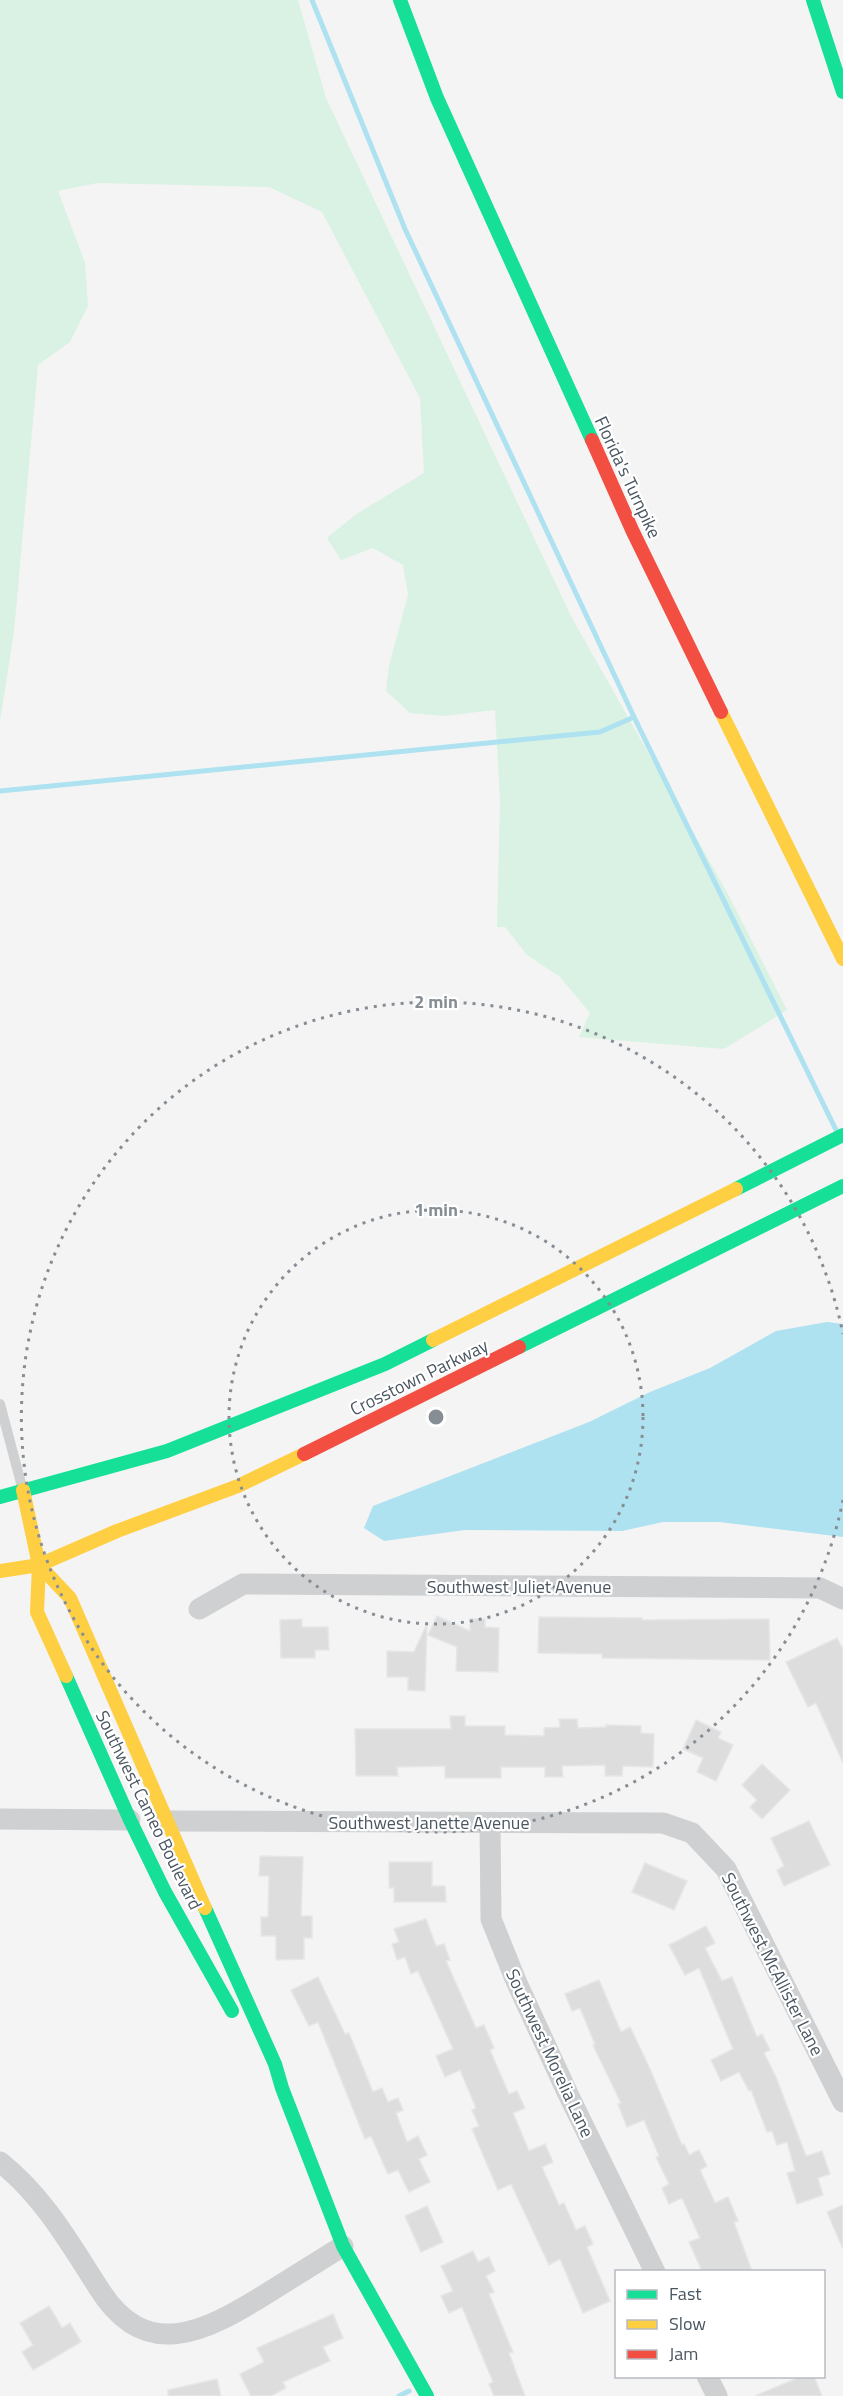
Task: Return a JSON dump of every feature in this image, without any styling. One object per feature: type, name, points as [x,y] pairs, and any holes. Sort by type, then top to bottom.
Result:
[{"type":"main road","name":"Florida's Turnpike","points":[[400,0],[437,98],[633,532],[843,959]]},
{"type":"main road","points":[[813,0],[843,92]]},
{"type":"main road","points":[[453,98],[472,175]]},
{"type":"main road","name":"Crosstown Parkway","points":[[0,1497],[167,1451],[385,1364],[843,1135]]},
{"type":"main road","name":"Crosstown Parkway","points":[[0,1571],[39,1565],[117,1532],[238,1486],[843,1186]]},
{"type":"main road","name":"Southwest Cameo Boulevard","points":[[23,1490],[39,1565],[37,1612],[130,1820],[165,1892],[240,2026]]},
{"type":"main road","name":"Southwest Cameo Boulevard","points":[[39,1565],[70,1598],[165,1821],[275,2064],[282,2088],[343,2246],[427,2396]]},
{"type":"main road","name":"Southwest Cameo Boulevard","points":[[261,2067],[282,2088]]},
{"type":"street","name":"Southwest Juliet Avenue","points":[[199,1609],[243,1584],[820,1588],[843,1599]]},
{"type":"street","points":[[0,1819],[130,1820]]},
{"type":"street","name":"Southwest Janette Avenue","points":[[165,1821],[663,1823],[692,1833]]},
{"type":"street","name":"Southwest Morelia Lane","points":[[490,1823],[491,1919],[516,1981],[568,2094],[655,2270]]},
{"type":"street","name":"Southwest McAllister Lane","points":[[692,1833],[726,1869],[843,2102]]},
{"type":"street","points":[[0,2162],[39,2200],[60,2227],[112,2308],[125,2320],[150,2332],[178,2334],[227,2318],[343,2246]]},
{"type":"street","points":[[708,2378],[717,2396]]},
{"type":"lane","points":[[0,1404],[23,1490]]},
{"type":"green space","points":[[0,0],[298,0],[326,98],[572,618],[728,894],[787,1010],[724,1049],[579,1037],[590,1013],[560,977],[527,955],[505,927],[497,927],[500,800],[495,710],[443,716],[410,713],[386,691],[389,666],[408,595],[403,565],[373,548],[341,560],[327,538],[355,515],[424,473],[420,398],[322,212],[269,187],[97,183],[58,191],[85,263],[88,306],[70,342],[38,365],[14,632],[0,721]]},
{"type":"water","points":[[827,1322],[843,1324],[843,1537],[719,1522],[663,1522],[622,1531],[465,1530],[384,1541],[364,1528],[373,1506],[589,1422],[650,1392],[710,1368],[776,1331]]},
{"type":"building","points":[[437,1616],[470,1631],[470,1619],[485,1619],[485,1627],[499,1628],[498,1672],[456,1671],[457,1647],[428,1635]]},
{"type":"building","points":[[539,1617],[642,1618],[642,1620],[769,1619],[770,1660],[602,1658],[602,1654],[538,1653]]},
{"type":"building","points":[[302,1619],[302,1627],[328,1627],[329,1650],[315,1650],[315,1658],[281,1658],[280,1620]]},
{"type":"building","points":[[427,1624],[425,1691],[408,1690],[408,1677],[387,1677],[387,1651],[414,1652]]},
{"type":"building","points":[[837,1638],[843,1649],[843,1763],[816,1703],[808,1707],[786,1662]]},
{"type":"building","points":[[450,1716],[465,1716],[465,1726],[505,1726],[505,1735],[544,1736],[544,1728],[560,1727],[559,1719],[577,1719],[578,1728],[606,1727],[606,1725],[641,1726],[641,1733],[654,1734],[653,1767],[623,1766],[622,1776],[605,1776],[605,1765],[562,1766],[563,1777],[545,1777],[545,1767],[501,1767],[501,1778],[445,1778],[445,1766],[397,1767],[398,1776],[356,1776],[355,1729],[451,1729]]},
{"type":"building","points":[[696,1720],[721,1732],[718,1738],[733,1745],[716,1781],[697,1772],[703,1758],[683,1749]]},
{"type":"building","points":[[762,1764],[790,1790],[762,1819],[750,1807],[757,1800],[742,1785]]},
{"type":"building","points":[[809,1821],[830,1865],[784,1886],[777,1870],[784,1866],[771,1838]]},
{"type":"building","points":[[260,1856],[303,1857],[301,1916],[312,1916],[312,1938],[304,1938],[304,1959],[276,1960],[276,1936],[261,1936],[261,1917],[268,1917],[269,1876],[259,1876]]},
{"type":"building","points":[[389,1862],[432,1862],[432,1886],[445,1886],[446,1902],[394,1902],[394,1888],[389,1888]]},
{"type":"building","points":[[645,1863],[687,1881],[674,1910],[632,1892]]},
{"type":"building","points":[[426,1919],[436,1946],[444,1944],[450,1960],[446,1961],[476,2028],[484,2025],[494,2048],[490,2050],[509,2094],[517,2091],[525,2108],[513,2113],[529,2151],[545,2144],[553,2162],[542,2167],[559,2205],[564,2203],[576,2230],[585,2226],[593,2244],[587,2247],[610,2301],[583,2313],[560,2259],[549,2265],[511,2184],[498,2190],[472,2129],[479,2126],[472,2110],[476,2108],[460,2070],[445,2077],[436,2056],[453,2049],[418,1971],[411,1974],[405,1957],[397,1960],[392,1944],[399,1942],[394,1929]]},
{"type":"building","points":[[706,1926],[715,1943],[705,1948],[722,1981],[732,1977],[757,2037],[762,2034],[770,2050],[764,2053],[776,2077],[806,2156],[822,2151],[830,2174],[818,2178],[823,2195],[797,2204],[787,2173],[795,2171],[787,2142],[777,2145],[772,2131],[767,2132],[751,2090],[749,2091],[739,2072],[721,2081],[711,2060],[733,2049],[699,1968],[685,1975],[669,1945]]},
{"type":"building","points":[[318,1977],[345,2034],[349,2033],[373,2092],[382,2088],[388,2102],[398,2098],[403,2110],[396,2113],[407,2142],[418,2136],[427,2155],[419,2159],[430,2182],[409,2192],[398,2170],[388,2174],[371,2136],[365,2139],[318,2022],[309,2026],[291,1990]]},
{"type":"building","points":[[599,1980],[621,2032],[630,2027],[682,2145],[684,2144],[689,2155],[699,2150],[707,2166],[700,2170],[715,2203],[728,2197],[738,2221],[734,2222],[752,2270],[702,2270],[689,2242],[700,2238],[682,2198],[669,2204],[662,2188],[669,2184],[656,2157],[659,2156],[644,2120],[627,2127],[618,2104],[621,2103],[593,2045],[595,2044],[580,2008],[572,2011],[565,1994]]},
{"type":"building","points":[[843,2205],[843,2249],[827,2212]]},
{"type":"building","points":[[427,2206],[443,2242],[421,2252],[405,2216]]},
{"type":"building","points":[[473,2251],[478,2262],[489,2257],[495,2271],[486,2276],[494,2292],[489,2294],[513,2352],[509,2353],[525,2396],[494,2396],[489,2384],[493,2382],[462,2307],[449,2313],[441,2296],[453,2291],[441,2266]]},
{"type":"building","points":[[49,2306],[62,2328],[70,2323],[81,2342],[33,2370],[22,2352],[33,2345],[20,2323]]},
{"type":"building","points":[[333,2314],[343,2338],[323,2347],[330,2361],[283,2382],[286,2388],[271,2396],[251,2396],[240,2374],[264,2362],[257,2348]]},
{"type":"building","points":[[797,2378],[815,2378],[822,2396],[755,2396]]},
{"type":"building","points":[[217,2379],[221,2396],[168,2396],[168,2390]]},
{"type":"waterway","points":[[312,0],[405,229],[634,717],[836,1130]]},
{"type":"waterway","points":[[0,791],[600,732],[634,717]]},
{"type":"waterway","points":[[399,2396],[409,2391]]},
{"type":"traffic: fast","points":[[400,0],[437,98],[592,440]]},
{"type":"traffic: fast","points":[[813,0],[843,92]]},
{"type":"traffic: fast","points":[[736,1189],[843,1135]]},
{"type":"traffic: fast","points":[[519,1347],[843,1186]]},
{"type":"traffic: fast","points":[[0,1497],[167,1451],[385,1364],[433,1340]]},
{"type":"traffic: fast","points":[[66,1676],[130,1820],[165,1892],[232,2011]]},
{"type":"traffic: fast","points":[[205,1908],[275,2064],[282,2088],[343,2246],[427,2396]]},
{"type":"traffic: slow","points":[[721,712],[843,959]]},
{"type":"traffic: slow","points":[[433,1340],[736,1189]]},
{"type":"traffic: slow","points":[[0,1571],[39,1565],[117,1531],[238,1486],[304,1454]]},
{"type":"traffic: slow","points":[[23,1490],[39,1565],[37,1612],[66,1676]]},
{"type":"traffic: slow","points":[[39,1565],[70,1598],[205,1908]]},
{"type":"traffic: jam","points":[[592,440],[633,532],[721,712]]},
{"type":"traffic: jam","points":[[304,1454],[519,1347]]}]
